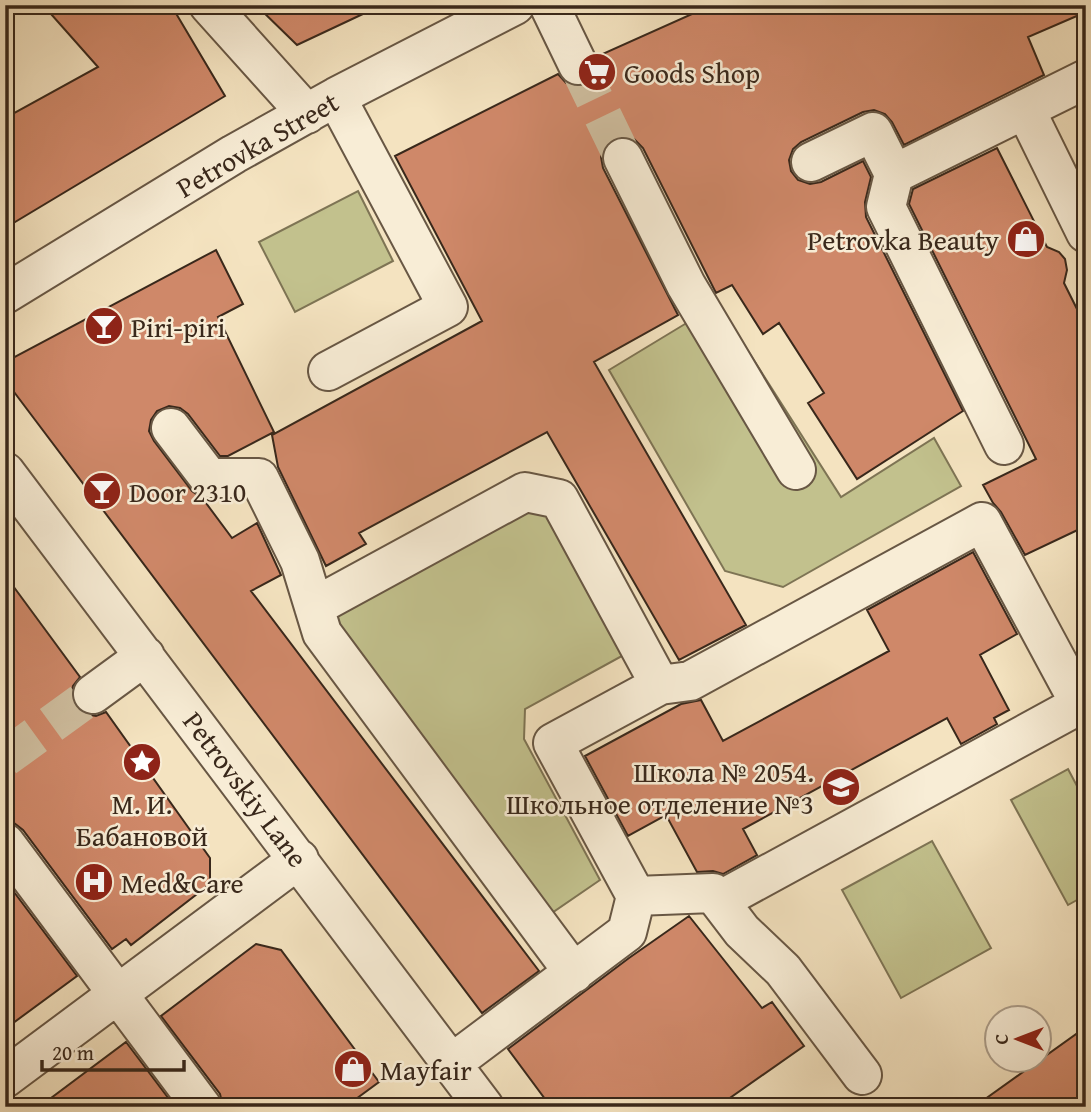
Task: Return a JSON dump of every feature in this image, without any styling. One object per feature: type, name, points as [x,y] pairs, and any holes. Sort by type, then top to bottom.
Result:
[{"type":"street","points":[[209,5],[322,105],[448,307],[328,371]]},
{"type":"street","name":"Petrovka Street","points":[[5,294],[234,154],[515,5]]},
{"type":"street","points":[[549,5],[578,65]]},
{"type":"street","points":[[894,174],[1086,79]]},
{"type":"street","points":[[1025,110],[1086,233]]},
{"type":"street","points":[[811,162],[873,132],[894,174],[886,207],[1004,445]]},
{"type":"street","points":[[623,158],[686,285],[796,470]]},
{"type":"street","points":[[171,428],[209,478],[258,478],[300,561],[322,633],[574,972]]},
{"type":"street","name":"Petrovskiy Lane","points":[[5,472],[484,1107]]},
{"type":"street","points":[[314,607],[525,492],[559,499],[660,685]]},
{"type":"street","points":[[451,1064],[627,932],[636,896],[553,743],[660,685],[690,681],[982,522],[1083,702],[719,901]]},
{"type":"street","points":[[93,694],[145,656]]},
{"type":"street","points":[[5,843],[202,1107]]},
{"type":"street","points":[[5,1079],[299,859]]},
{"type":"street","points":[[636,896],[713,893],[742,931],[783,970],[862,1075]]},
{"type":"shaded area","points":[[358,191],[393,261],[295,312],[259,242]]},
{"type":"shaded area","points":[[718,304],[841,497],[934,438],[961,486],[783,587],[725,571],[609,370]]},
{"type":"shaded area","points":[[537,507],[555,512],[631,651],[525,709],[524,739],[600,880],[543,919],[332,619]]},
{"type":"shaded area","points":[[1068,769],[1086,803],[1086,895],[1068,905],[1011,800]]},
{"type":"shaded area","points":[[932,841],[991,948],[901,998],[842,890]]},
{"type":"building","points":[[43,5],[171,5],[225,96],[5,228],[5,118],[98,67]]},
{"type":"building","points":[[256,5],[382,5],[297,45]]},
{"type":"building","points":[[712,5],[1086,5],[1086,12],[1028,37],[1044,75],[904,145],[885,114],[874,110],[863,112],[801,142],[793,149],[789,160],[791,171],[798,180],[810,184],[821,182],[863,161],[871,177],[865,202],[866,217],[963,411],[857,479],[808,403],[824,393],[779,323],[763,334],[732,285],[716,293],[643,148],[634,139],[624,136],[614,138],[604,147],[601,157],[603,168],[678,315],[594,362],[746,625],[679,660],[547,432],[359,533],[366,544],[326,566],[278,467],[272,435],[482,321],[395,156],[558,74],[566,83],[577,87],[587,85],[596,77],[600,66],[598,56]]},
{"type":"building","points":[[997,148],[1047,247],[1059,252],[1065,259],[1067,270],[1064,283],[1086,327],[1086,526],[1025,555],[983,485],[1036,459],[909,204],[913,189]]},
{"type":"building","points":[[216,250],[243,304],[218,317],[274,432],[228,456],[220,456],[188,414],[180,408],[169,406],[157,411],[151,420],[149,431],[192,491],[203,499],[232,538],[257,523],[281,575],[251,591],[539,971],[482,1013],[5,380],[5,362]]},
{"type":"building","points":[[973,552],[1017,634],[980,655],[1009,710],[994,718],[997,724],[961,744],[947,718],[743,829],[757,855],[723,874],[713,871],[697,872],[666,815],[628,836],[585,756],[681,704],[701,700],[723,741],[889,651],[867,610]]},
{"type":"building","points":[[5,575],[80,677],[73,686],[71,696],[75,706],[85,714],[96,716],[106,712],[210,858],[210,884],[131,945],[126,939],[112,949],[23,830],[14,823],[5,822]]},
{"type":"building","points":[[5,880],[77,976],[5,1029]]},
{"type":"building","points":[[689,916],[762,1008],[772,1002],[804,1046],[717,1107],[551,1107],[508,1049]]},
{"type":"building","points":[[256,944],[281,950],[379,1082],[345,1107],[223,1107],[220,1094],[161,1016]]},
{"type":"building","points":[[1086,1027],[1086,1107],[974,1107],[1020,1074],[1052,1074],[1052,1051]]},
{"type":"building","points":[[126,1042],[175,1107],[39,1107]]},
{"type":"tunnel","points":[[578,65],[623,158]]},
{"type":"tunnel","points":[[5,758],[93,694]]},
{"type":"place","name":"Goods Shop","points":[[597,72]]},
{"type":"place","name":"Petrovka Beauty","points":[[1026,239]]},
{"type":"place","name":"Piri-piri","points":[[104,326]]},
{"type":"place","name":"Door 2310","points":[[102,491]]},
{"type":"place","name":"М. И. Бабановой","points":[[142,762]]},
{"type":"place","name":"Школа № 2054. Школьное отделение №3","points":[[841,787]]},
{"type":"place","name":"Med&Care","points":[[94,882]]},
{"type":"place","name":"Mayfair","points":[[353,1069]]}]
